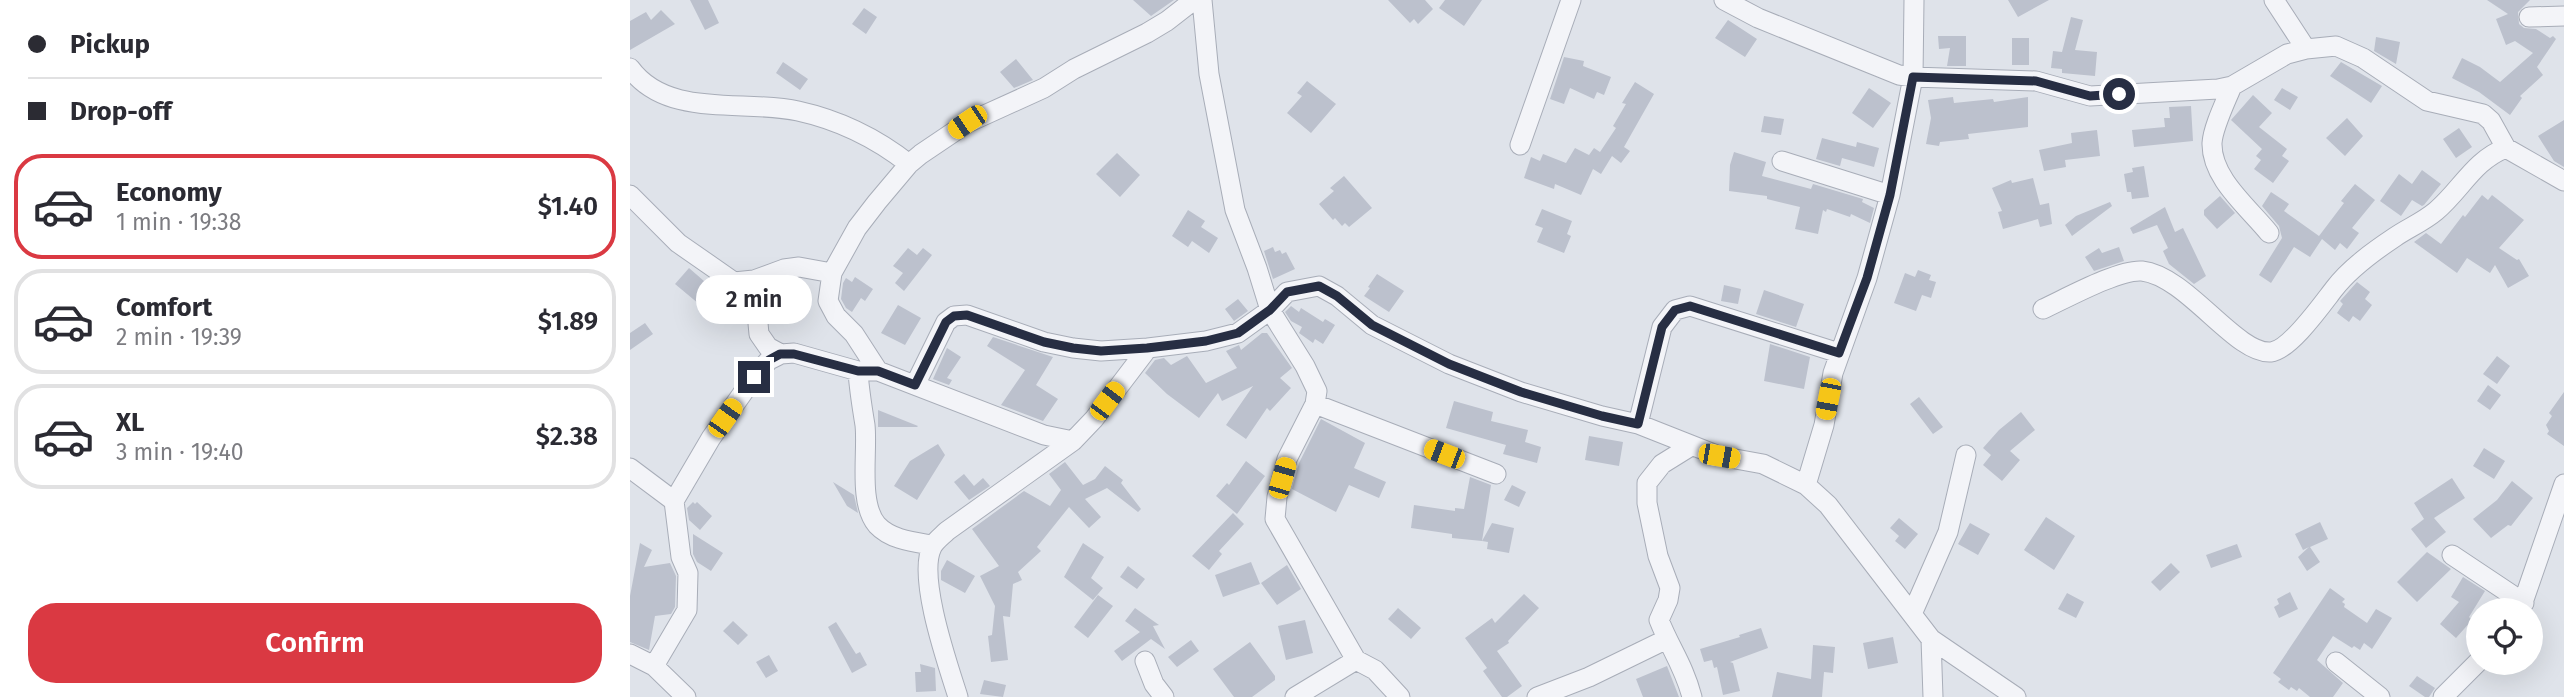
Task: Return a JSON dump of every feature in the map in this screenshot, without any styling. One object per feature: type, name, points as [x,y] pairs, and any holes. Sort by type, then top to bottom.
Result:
[{"type":"street","points":[[878,371],[854,334],[836,316],[828,301],[832,273],[858,228],[909,164],[967,122],[1044,88],[1074,69],[1147,33],[1194,0]]},
{"type":"street","points":[[1202,0],[1209,74],[1235,210],[1270,310],[1317,391],[1315,404],[1287,459],[1277,497],[1275,519],[1356,660],[1376,670],[1400,697]]},
{"type":"street","points":[[1520,145],[1571,0]]},
{"type":"street","points":[[1724,0],[1758,18],[1899,75],[2036,81],[2090,96],[2162,91],[2191,92],[2232,86],[2287,54],[2336,46],[2347,49],[2427,101],[2483,114],[2491,121],[2506,148],[2564,181]]},
{"type":"street","points":[[1806,485],[1824,425],[1839,353],[1867,278],[1890,195],[1913,77],[1914,0]]},
{"type":"street","points":[[2274,0],[2306,49]]},
{"type":"street","points":[[2529,17],[2564,16]]},
{"type":"street","points":[[630,68],[646,85],[667,96],[721,107],[795,110],[829,119],[881,143],[909,164]]},
{"type":"street","points":[[2232,86],[2212,140],[2214,165],[2269,233]]},
{"type":"street","points":[[2043,310],[2116,276],[2141,271],[2182,289],[2242,342],[2270,352],[2279,349],[2320,310],[2335,287],[2362,261],[2437,211],[2481,162],[2506,148]]},
{"type":"street","points":[[1782,161],[1890,195]]},
{"type":"street","points":[[630,195],[678,243],[734,282],[754,280],[784,269],[799,267],[832,273]]},
{"type":"street","points":[[754,280],[759,334],[768,347],[781,354]]},
{"type":"street","points":[[915,385],[946,322],[954,316],[967,315],[1044,342],[1073,348],[1101,351],[1147,348],[1206,341],[1238,333],[1270,310],[1287,292],[1319,286],[1337,296],[1372,325],[1449,364],[1521,392],[1638,424],[1719,456],[1763,464],[1806,485],[1828,505],[1931,639],[2016,697]]},
{"type":"street","points":[[1638,424],[1662,327],[1675,310],[1690,306],[1839,353]]},
{"type":"street","points":[[958,697],[932,603],[927,564],[932,545],[947,531],[1073,441],[1094,419],[1147,348]]},
{"type":"street","points":[[654,666],[687,610],[688,573],[681,557],[674,501],[690,470],[769,360],[781,354],[794,354],[858,371],[878,371],[1044,435],[1073,441]]},
{"type":"street","points":[[858,371],[860,407],[865,426],[870,513],[877,525],[887,533],[904,540],[932,545]]},
{"type":"street","points":[[1315,404],[1496,474]]},
{"type":"street","points":[[1691,446],[1662,464],[1647,483],[1647,503],[1658,556],[1670,588],[1659,620],[1679,658],[1692,697]]},
{"type":"street","points":[[1912,614],[1948,532],[1966,455]]},
{"type":"street","points":[[630,468],[674,501]]},
{"type":"street","points":[[2525,598],[2564,484]]},
{"type":"street","points":[[2452,555],[2510,598]]},
{"type":"street","points":[[1537,697],[1589,677],[1667,639]]},
{"type":"street","points":[[1931,639],[1933,697]]},
{"type":"street","points":[[630,654],[654,666],[686,697]]},
{"type":"street","points":[[1295,697],[1356,660]]},
{"type":"street","points":[[1145,661],[1154,684],[1164,697]]},
{"type":"street","points":[[2336,662],[2379,697]]},
{"type":"street","points":[[2443,697],[2466,674]]},
{"type":"building","points":[[690,0],[708,0],[719,23],[705,30]]},
{"type":"building","points":[[1133,0],[1174,0],[1151,16]]},
{"type":"building","points":[[1388,0],[1425,0],[1433,9],[1418,24],[1414,19],[1410,23]]},
{"type":"building","points":[[1445,0],[1482,0],[1464,26],[1439,8]]},
{"type":"building","points":[[2008,0],[2049,0],[2018,17]]},
{"type":"building","points":[[2487,0],[2530,0],[2518,12],[2519,24],[2556,39],[2537,67],[2543,75],[2520,96],[2522,98],[2510,115],[2479,92],[2452,78],[2462,58],[2500,82],[2533,53],[2515,41],[2506,45],[2496,19],[2508,14]]},
{"type":"building","points":[[864,8],[877,17],[866,34],[852,24]]},
{"type":"building","points":[[661,10],[675,24],[630,50],[630,21],[646,12],[651,20]]},
{"type":"building","points":[[2071,17],[2083,20],[2075,50],[2097,52],[2095,76],[2062,73],[2062,69],[2051,68],[2053,51],[2062,52]]},
{"type":"building","points":[[1728,20],[1757,39],[1745,57],[1715,38]]},
{"type":"building","points":[[1938,36],[1966,36],[1966,66],[1947,66],[1950,48],[1939,49]]},
{"type":"building","points":[[2376,37],[2400,42],[2396,64],[2374,51]]},
{"type":"building","points":[[2012,38],[2029,38],[2029,65],[2012,65]]},
{"type":"building","points":[[1564,57],[1584,61],[1583,66],[1611,77],[1604,95],[1597,92],[1594,99],[1570,88],[1564,104],[1550,99]]},
{"type":"building","points":[[1016,59],[1033,80],[1014,88],[1000,72]]},
{"type":"building","points":[[783,62],[808,79],[800,90],[776,73]]},
{"type":"building","points":[[2341,62],[2382,86],[2371,103],[2330,76]]},
{"type":"building","points":[[1307,81],[1336,104],[1311,133],[1287,113],[1302,96],[1297,93]]},
{"type":"building","points":[[1635,82],[1654,94],[1624,147],[1630,151],[1621,163],[1612,156],[1601,174],[1593,169],[1581,195],[1555,184],[1554,189],[1524,178],[1531,157],[1540,161],[1543,154],[1566,163],[1575,148],[1589,155],[1594,148],[1600,152],[1616,128],[1613,126],[1626,104],[1622,103]]},
{"type":"building","points":[[1869,88],[1891,103],[1873,128],[1852,113]]},
{"type":"building","points":[[2282,88],[2298,97],[2290,110],[2274,100]]},
{"type":"building","points":[[2253,95],[2272,113],[2259,127],[2287,149],[2282,156],[2289,161],[2273,183],[2254,169],[2261,160],[2256,156],[2262,149],[2231,120]]},
{"type":"building","points":[[1953,97],[1954,103],[1993,99],[1994,102],[2028,97],[2028,127],[1968,134],[1969,139],[1940,142],[1939,146],[1926,144],[1931,118],[1928,100]]},
{"type":"building","points":[[2191,106],[2193,141],[2134,147],[2132,130],[2165,127],[2164,118],[2170,118],[2169,107]]},
{"type":"building","points":[[1764,116],[1784,119],[1781,135],[1761,132]]},
{"type":"building","points":[[2347,118],[2363,136],[2345,156],[2326,138]]},
{"type":"building","points":[[2564,120],[2564,167],[2554,161],[2538,136]]},
{"type":"building","points":[[2459,128],[2472,147],[2456,158],[2443,139]]},
{"type":"building","points":[[2097,130],[2100,156],[2065,160],[2066,167],[2044,171],[2039,150],[2072,143],[2071,133]]},
{"type":"building","points":[[1822,138],[1856,147],[1857,142],[1879,148],[1874,167],[1842,158],[1840,166],[1816,159]]},
{"type":"building","points":[[1734,152],[1766,162],[1762,176],[1811,189],[1813,184],[1863,199],[1862,202],[1874,208],[1870,223],[1851,214],[1850,217],[1827,209],[1826,212],[1823,210],[1818,234],[1795,229],[1800,207],[1767,199],[1767,196],[1729,191],[1730,165]]},
{"type":"building","points":[[1117,153],[1140,175],[1120,197],[1096,174]]},
{"type":"building","points":[[2144,166],[2149,197],[2132,199],[2131,192],[2127,192],[2124,174],[2133,172],[2132,168]]},
{"type":"building","points":[[2422,170],[2441,184],[2424,205],[2412,200],[2401,216],[2380,201],[2399,174],[2412,184]]},
{"type":"building","points":[[1344,176],[1372,208],[1349,227],[1345,223],[1342,226],[1335,218],[1333,220],[1319,204],[1334,191],[1330,188]]},
{"type":"building","points":[[2033,178],[2040,205],[2049,203],[2052,224],[2040,227],[2038,219],[2003,229],[1998,212],[2002,211],[1992,188],[2011,180],[2012,183]]},
{"type":"building","points":[[2355,184],[2375,200],[2352,228],[2359,233],[2347,249],[2340,243],[2335,250],[2322,239],[2310,257],[2294,247],[2271,283],[2259,275],[2282,238],[2279,226],[2262,206],[2271,192],[2289,204],[2284,211],[2319,236]]},
{"type":"building","points":[[2482,195],[2488,200],[2492,195],[2524,220],[2499,248],[2519,259],[2529,276],[2508,288],[2495,265],[2490,273],[2467,258],[2457,273],[2414,242],[2426,233],[2441,244]]},
{"type":"building","points":[[2220,196],[2235,213],[2217,229],[2204,215],[2204,210]]},
{"type":"building","points":[[2110,202],[2112,206],[2072,236],[2065,225],[2076,216]]},
{"type":"building","points":[[2165,207],[2175,232],[2183,228],[2206,276],[2194,284],[2169,264],[2163,251],[2168,248],[2157,225],[2133,234],[2130,228]]},
{"type":"building","points":[[1542,209],[1572,221],[1567,234],[1571,236],[1564,253],[1537,242],[1543,228],[1535,225]]},
{"type":"building","points":[[1188,210],[1205,221],[1201,227],[1218,238],[1209,253],[1192,241],[1188,247],[1172,236]]},
{"type":"building","points":[[1273,247],[1275,252],[1286,252],[1295,269],[1273,279],[1264,251]]},
{"type":"building","points":[[2119,247],[2124,261],[2094,271],[2085,257],[2099,248],[2102,253]]},
{"type":"building","points":[[908,248],[917,255],[923,248],[932,255],[904,291],[895,283],[903,273],[893,266]]},
{"type":"building","points":[[689,268],[712,288],[699,304],[675,284]]},
{"type":"building","points":[[1918,270],[1931,275],[1929,280],[1936,282],[1931,298],[1922,295],[1916,311],[1894,303],[1905,273],[1915,277]]},
{"type":"building","points":[[1377,274],[1404,291],[1389,312],[1364,296]]},
{"type":"building","points":[[855,277],[873,289],[865,301],[861,298],[852,312],[841,299],[846,278],[852,282]]},
{"type":"building","points":[[2357,282],[2370,292],[2365,299],[2372,305],[2360,321],[2353,316],[2349,322],[2337,313],[2343,304],[2340,301]]},
{"type":"building","points":[[1724,285],[1741,289],[1738,304],[1721,301]]},
{"type":"building","points":[[1764,290],[1804,304],[1796,327],[1756,314]]},
{"type":"building","points":[[1238,299],[1248,311],[1234,321],[1225,309]]},
{"type":"building","points":[[898,305],[921,318],[905,345],[881,333]]},
{"type":"building","points":[[1291,306],[1299,312],[1301,308],[1323,322],[1325,319],[1335,325],[1323,344],[1315,339],[1313,343],[1299,333],[1302,327],[1291,321],[1285,312]]},
{"type":"building","points":[[645,323],[653,334],[630,350],[630,333]]},
{"type":"building","points":[[1262,333],[1267,333],[1292,368],[1280,378],[1291,388],[1270,411],[1267,408],[1246,439],[1226,425],[1253,386],[1222,401],[1218,393],[1199,418],[1145,373],[1155,360],[1164,358],[1171,365],[1187,356],[1206,383],[1237,368],[1226,351],[1239,345],[1241,350]]},
{"type":"building","points":[[993,337],[1053,357],[1036,385],[1058,399],[1043,421],[1001,405],[1025,370],[987,346]]},
{"type":"building","points":[[1770,344],[1810,357],[1804,389],[1764,381]]},
{"type":"building","points":[[947,348],[961,357],[947,378],[952,380],[949,385],[933,379]]},
{"type":"building","points":[[2497,356],[2510,366],[2497,384],[2483,374]]},
{"type":"building","points":[[2488,385],[2501,395],[2490,410],[2477,401]]},
{"type":"building","points":[[2564,392],[2564,446],[2547,434],[2549,431],[2546,425],[2552,416],[2549,413]]},
{"type":"building","points":[[1919,397],[1943,427],[1933,434],[1910,404]]},
{"type":"building","points":[[1454,401],[1493,412],[1491,421],[1528,430],[1525,442],[1541,447],[1537,463],[1503,454],[1506,445],[1446,428]]},
{"type":"building","points":[[878,410],[918,426],[878,427]]},
{"type":"building","points":[[2021,412],[2035,430],[2010,451],[2020,460],[2002,481],[1983,465],[1991,455],[1983,448]]},
{"type":"building","points":[[1321,419],[1365,443],[1354,468],[1386,482],[1379,498],[1349,485],[1336,512],[1292,489],[1299,463]]},
{"type":"building","points":[[1589,436],[1623,442],[1619,466],[1585,460]]},
{"type":"building","points":[[938,444],[945,455],[917,500],[894,486],[910,461]]},
{"type":"building","points":[[2484,448],[2505,461],[2494,479],[2473,466]]},
{"type":"building","points":[[1246,461],[1265,476],[1237,514],[1216,496],[1227,483],[1229,485]]},
{"type":"building","points":[[1065,462],[1083,485],[1095,479],[1105,466],[1123,480],[1121,483],[1141,509],[1138,512],[1107,488],[1085,499],[1101,517],[1089,528],[1069,507],[1037,547],[1041,551],[1018,572],[1022,580],[1013,584],[1010,617],[1003,616],[1008,660],[991,662],[988,636],[992,635],[995,606],[980,576],[999,566],[972,529],[1024,491],[1050,506],[1061,490],[1049,474]]},
{"type":"building","points":[[964,474],[974,486],[983,478],[990,486],[969,500],[954,482]]},
{"type":"building","points":[[1470,477],[1491,485],[1482,541],[1452,538],[1452,534],[1411,528],[1414,505],[1455,511],[1455,508],[1464,509]]},
{"type":"building","points":[[2452,478],[2465,498],[2434,518],[2446,532],[2426,548],[2411,529],[2424,519],[2414,503]]},
{"type":"building","points":[[2512,481],[2533,498],[2511,526],[2508,525],[2491,538],[2473,519],[2497,500]]},
{"type":"building","points":[[833,482],[854,495],[858,513],[847,506]]},
{"type":"building","points":[[1512,485],[1526,492],[1519,507],[1504,500]]},
{"type":"building","points":[[697,502],[712,516],[700,530],[689,520],[687,508]]},
{"type":"building","points":[[1233,513],[1244,524],[1219,551],[1222,554],[1209,570],[1192,556]]},
{"type":"building","points":[[2046,517],[2075,536],[2054,570],[2024,550]]},
{"type":"building","points":[[1899,518],[1918,534],[1905,549],[1895,541],[1899,536],[1890,528]]},
{"type":"building","points":[[2320,522],[2328,539],[2310,547],[2320,562],[2307,571],[2298,557],[2309,547],[2303,550],[2295,534]]},
{"type":"building","points":[[1492,523],[1514,528],[1509,553],[1487,549],[1488,542],[1482,541]]},
{"type":"building","points":[[1970,523],[1990,534],[1978,555],[1958,544]]},
{"type":"building","points":[[693,534],[723,553],[711,571],[697,562],[693,554]]},
{"type":"building","points":[[640,543],[652,550],[644,567],[670,563],[676,576],[675,607],[671,614],[655,616],[649,650],[630,642],[630,596]]},
{"type":"building","points":[[1083,543],[1104,557],[1091,578],[1103,588],[1093,600],[1064,577]]},
{"type":"building","points":[[2237,544],[2242,557],[2211,568],[2206,555]]},
{"type":"building","points":[[2427,552],[2451,569],[2417,602],[2397,582]]},
{"type":"building","points":[[947,560],[975,576],[965,593],[941,580],[941,571]]},
{"type":"building","points":[[1251,562],[1260,584],[1223,597],[1215,575]]},
{"type":"building","points":[[2171,563],[2180,572],[2160,591],[2151,582]]},
{"type":"building","points":[[1287,565],[1301,589],[1277,605],[1261,583]]},
{"type":"building","points":[[1128,566],[1145,579],[1137,589],[1120,577]]},
{"type":"building","points":[[2463,577],[2485,591],[2481,598],[2466,598],[2466,627],[2456,638],[2440,624],[2459,602],[2451,597]]},
{"type":"building","points":[[2330,588],[2345,599],[2342,602],[2344,607],[2367,623],[2376,609],[2392,618],[2372,649],[2364,643],[2360,650],[2354,646],[2352,648],[2333,636],[2317,660],[2343,683],[2333,697],[2310,697],[2299,688],[2297,691],[2291,687],[2289,690],[2278,682],[2281,679],[2273,673]]},
{"type":"building","points":[[2290,592],[2298,609],[2279,618],[2274,607],[2279,604],[2277,599]]},
{"type":"building","points":[[2067,593],[2084,602],[2076,618],[2058,609]]},
{"type":"building","points":[[1524,594],[1539,608],[1509,643],[1497,651],[1522,686],[1507,697],[1502,697],[1483,671],[1487,668],[1465,638],[1492,618],[1495,623]]},
{"type":"building","points":[[1098,595],[1113,606],[1088,638],[1074,627]]},
{"type":"building","points":[[1135,608],[1159,625],[1153,626],[1165,649],[1151,639],[1122,661],[1114,651],[1140,632],[1125,621]]},
{"type":"building","points":[[1398,608],[1421,628],[1411,639],[1388,619]]},
{"type":"building","points":[[1305,620],[1313,653],[1286,660],[1278,626]]},
{"type":"building","points":[[733,621],[748,635],[738,645],[723,631]]},
{"type":"building","points":[[836,622],[856,654],[860,652],[867,665],[852,673],[828,627]]},
{"type":"building","points":[[1761,628],[1768,648],[1730,662],[1733,663],[1740,691],[1723,695],[1717,667],[1714,668],[1712,660],[1704,662],[1700,649]]},
{"type":"building","points":[[1893,637],[1898,663],[1868,669],[1863,643]]},
{"type":"building","points":[[1191,640],[1199,651],[1177,667],[1168,657]]},
{"type":"building","points":[[1250,642],[1275,676],[1275,680],[1252,697],[1234,697],[1213,669]]},
{"type":"building","points":[[1813,645],[1835,647],[1833,673],[1824,672],[1822,697],[1772,697],[1777,672],[1811,679]]},
{"type":"building","points":[[769,655],[778,671],[766,678],[756,662]]},
{"type":"building","points":[[920,664],[935,668],[936,691],[916,692],[915,672],[921,672]]},
{"type":"building","points":[[1667,666],[1679,697],[1643,697],[1636,679]]},
{"type":"building","points":[[2417,676],[2435,688],[2429,697],[2409,686]]},
{"type":"building","points":[[984,680],[1006,685],[1003,697],[980,694]]},
{"type":"route","points":[[754,377],[769,360],[780,354],[794,354],[858,371],[878,371],[915,385],[946,322],[954,316],[967,315],[1044,342],[1101,351],[1206,341],[1238,333],[1270,310],[1287,292],[1319,286],[1337,296],[1372,325],[1449,364],[1521,392],[1638,424],[1662,327],[1675,310],[1690,306],[1839,353],[1867,278],[1890,195],[1913,77],[2036,81],[2090,96],[2119,94]]}]
